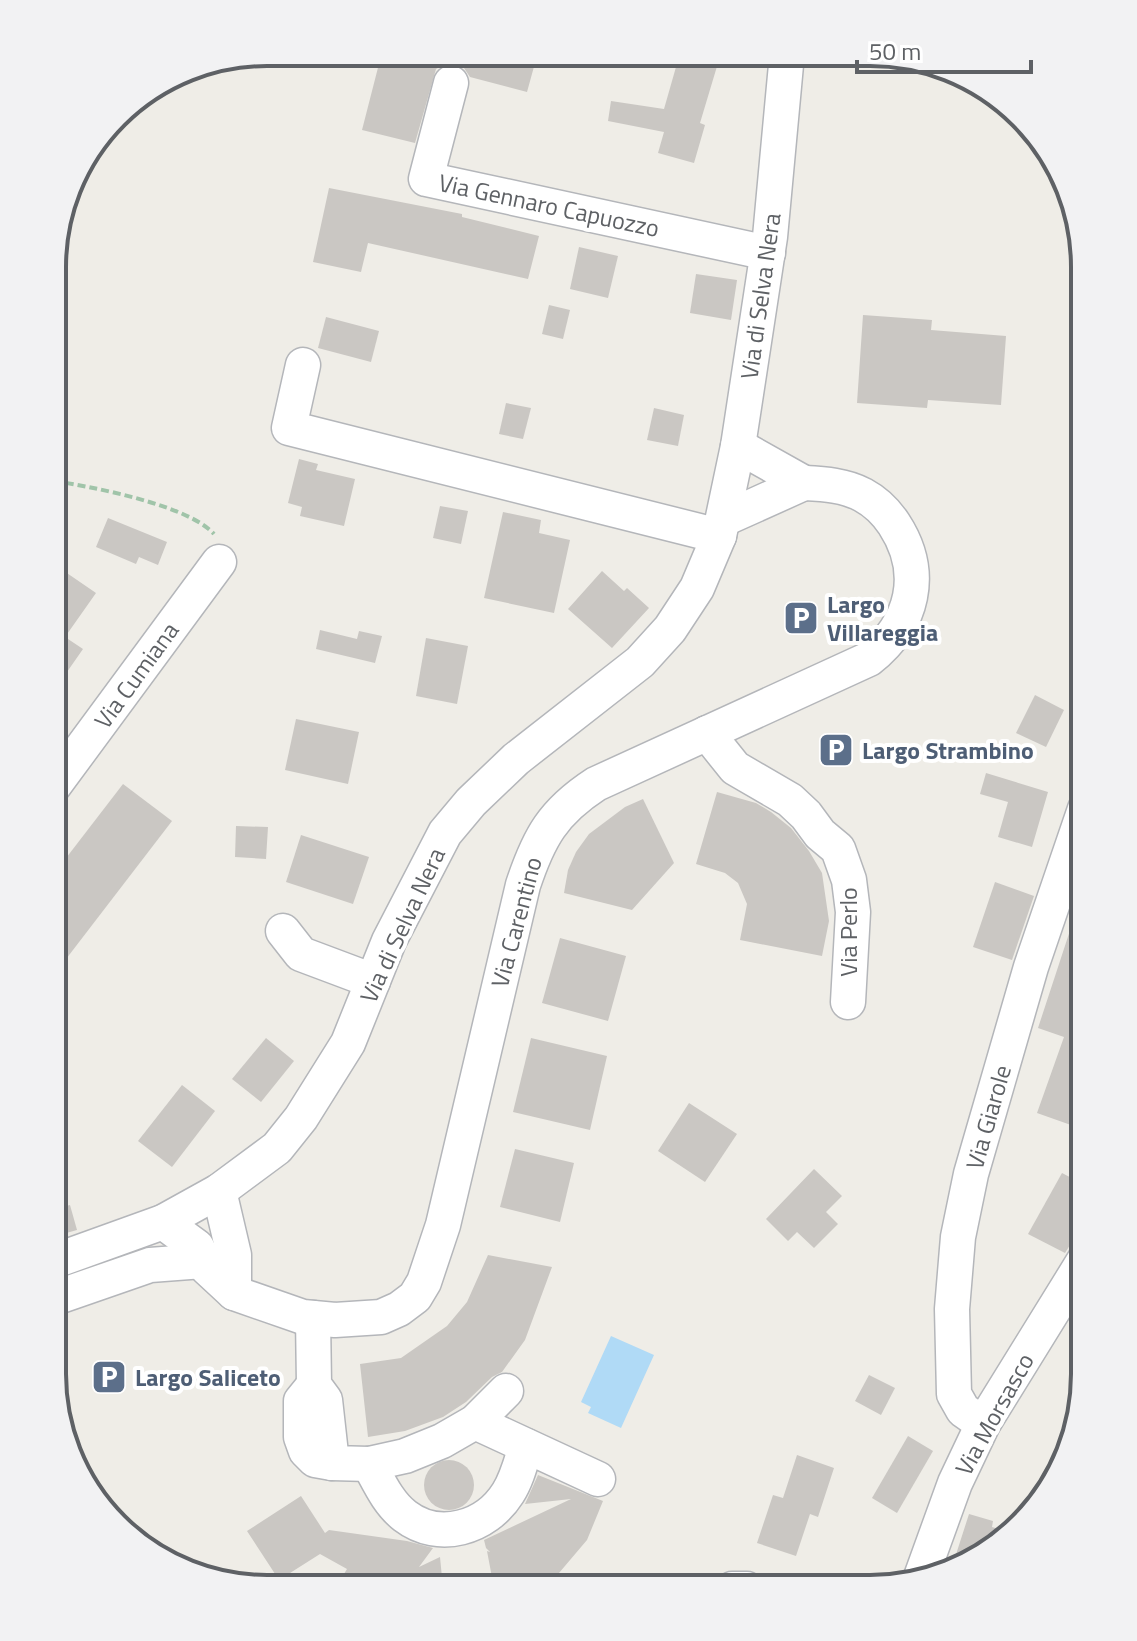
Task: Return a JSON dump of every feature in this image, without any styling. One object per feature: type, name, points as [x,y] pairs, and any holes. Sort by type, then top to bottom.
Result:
[{"type":"street","name":"Via di Selva Nera","points":[[66,1257],[163,1222],[219,1191],[277,1148],[301,1118],[348,1043],[389,941],[445,833],[471,802],[516,759],[640,662],[670,629],[697,588],[722,528],[738,446],[768,253],[786,66]]},
{"type":"street","name":"Via Gennaro Capuozzo","points":[[451,83],[426,179],[768,253]]},
{"type":"street","points":[[303,365],[289,428],[722,528],[804,483]]},
{"type":"street","name":"Via Carentino","points":[[163,1222],[197,1247],[207,1268],[234,1293],[268,1307],[335,1320],[381,1317],[415,1297],[424,1282],[443,1225],[523,885],[534,851],[554,818],[596,784],[869,659],[885,646],[904,618],[912,586],[912,565],[902,537],[887,514],[865,496],[850,489],[804,483],[738,446]]},
{"type":"street","name":"Via Cumiana","points":[[66,769],[219,562]]},
{"type":"street","name":"Via Perlo","points":[[707,733],[735,768],[790,800],[838,849],[849,880],[853,912],[848,1002]]},
{"type":"street","name":"Via Giarole","points":[[983,1424],[963,1410],[954,1394],[951,1324],[958,1237],[971,1174],[1031,967],[1071,850]]},
{"type":"street","points":[[283,931],[301,954],[373,981]]},
{"type":"street","points":[[219,1191],[234,1255],[234,1293]]},
{"type":"street","points":[[66,1294],[150,1265],[203,1261]]},
{"type":"street","name":"Via Morsasco","points":[[925,1567],[955,1483],[983,1424],[1071,1282]]},
{"type":"street","points":[[313,1318],[314,1385],[301,1401],[301,1437],[306,1451],[315,1460],[369,1464],[405,1456],[442,1441],[475,1422],[506,1391]]},
{"type":"street","points":[[475,1422],[598,1479]]},
{"type":"street","points":[[369,1464],[386,1496],[405,1516],[426,1527],[461,1529],[479,1523],[507,1495],[526,1446]]},
{"type":"path","points":[[66,484],[138,500],[201,522],[219,541],[222,555],[219,562]]},
{"type":"water","points":[[611,1336],[654,1355],[621,1428],[588,1413],[591,1407],[581,1402]]},
{"type":"building","points":[[378,66],[441,66],[436,69],[415,143],[362,130]]},
{"type":"building","points":[[460,66],[534,66],[527,92],[470,77]]},
{"type":"building","points":[[676,66],[717,66],[700,123],[705,125],[694,163],[658,153],[664,132],[608,121],[611,101],[664,109]]},
{"type":"building","points":[[329,188],[462,214],[462,217],[539,236],[528,279],[368,243],[361,272],[313,262]]},
{"type":"building","points":[[579,247],[618,256],[608,298],[570,289]]},
{"type":"building","points":[[696,274],[737,280],[731,320],[690,313]]},
{"type":"building","points":[[549,305],[570,310],[563,339],[542,334]]},
{"type":"building","points":[[863,315],[932,320],[931,330],[1006,336],[1001,405],[928,400],[927,408],[857,403]]},
{"type":"building","points":[[326,317],[379,331],[371,362],[318,348]]},
{"type":"building","points":[[506,403],[531,408],[523,439],[499,434]]},
{"type":"building","points":[[654,408],[684,415],[678,446],[647,440]]},
{"type":"building","points":[[299,459],[318,464],[316,470],[355,479],[344,526],[300,516],[302,507],[288,503]]},
{"type":"building","points":[[440,506],[468,511],[461,544],[433,538]]},
{"type":"building","points":[[503,512],[541,520],[539,533],[570,540],[554,613],[484,598]]},
{"type":"building","points":[[108,518],[167,542],[158,565],[139,557],[136,564],[96,547]]},
{"type":"building","points":[[602,571],[649,608],[612,648],[568,609]]},
{"type":"building","points":[[66,572],[96,593],[66,636]]},
{"type":"building","points":[[320,630],[357,639],[359,631],[382,636],[375,663],[316,649]]},
{"type":"building","points":[[66,638],[83,649],[66,673]]},
{"type":"building","points":[[426,638],[468,646],[457,704],[416,696]]},
{"type":"building","points":[[1035,695],[1064,710],[1046,747],[1016,733]]},
{"type":"building","points":[[296,719],[359,732],[348,784],[285,770]]},
{"type":"building","points":[[986,773],[1048,792],[1032,847],[998,837],[1008,802],[980,794]]},
{"type":"building","points":[[123,784],[172,821],[66,959],[66,858]]},
{"type":"building","points":[[717,792],[756,803],[771,812],[791,828],[809,851],[822,873],[829,921],[822,956],[740,940],[747,904],[738,883],[725,873],[696,864]]},
{"type":"building","points":[[643,799],[674,863],[632,910],[564,893],[568,870],[589,834],[625,807]]},
{"type":"building","points":[[236,826],[268,827],[266,859],[235,857]]},
{"type":"building","points":[[301,835],[369,857],[353,904],[286,882]]},
{"type":"building","points":[[995,882],[1034,896],[1012,960],[973,947]]},
{"type":"building","points":[[1071,927],[1071,1125],[1037,1113],[1064,1037],[1038,1028]]},
{"type":"building","points":[[560,938],[626,956],[608,1021],[542,1003]]},
{"type":"building","points":[[266,1038],[294,1061],[261,1102],[232,1079]]},
{"type":"building","points":[[531,1038],[607,1056],[590,1130],[513,1112]]},
{"type":"building","points":[[182,1085],[215,1111],[172,1167],[138,1141]]},
{"type":"building","points":[[689,1103],[737,1134],[705,1182],[658,1151]]},
{"type":"building","points":[[515,1149],[574,1163],[560,1222],[500,1207]]},
{"type":"building","points":[[814,1169],[842,1196],[826,1212],[838,1224],[814,1248],[797,1232],[788,1241],[766,1219]]},
{"type":"building","points":[[1062,1173],[1071,1178],[1071,1243],[1065,1253],[1028,1234]]},
{"type":"building","points":[[70,1205],[77,1230],[66,1233],[66,1206]]},
{"type":"building","points":[[488,1255],[552,1267],[525,1340],[502,1372],[443,1417],[405,1431],[368,1437],[360,1364],[401,1358],[447,1326],[467,1302]]},
{"type":"building","points":[[869,1375],[895,1388],[881,1415],[855,1401]]},
{"type":"building","points":[[908,1436],[933,1451],[897,1513],[872,1498]]},
{"type":"building","points":[[797,1455],[834,1468],[818,1517],[810,1514],[796,1556],[757,1543],[773,1495],[783,1498]]},
{"type":"building","points":[[449,1460],[466,1468],[474,1485],[466,1502],[449,1510],[432,1502],[424,1485],[432,1468]]},
{"type":"building","points":[[538,1475],[603,1501],[587,1540],[556,1575],[492,1575],[487,1551],[490,1552],[484,1540],[571,1499],[525,1504]]},
{"type":"building","points":[[301,1496],[325,1533],[329,1530],[407,1541],[433,1548],[419,1567],[440,1557],[442,1575],[343,1575],[347,1569],[320,1554],[287,1575],[276,1575],[247,1531]]},
{"type":"building","points":[[969,1514],[993,1521],[992,1527],[998,1529],[956,1555]]},
{"type":"place","name":"Largo Villareggia","points":[[801,618]]},
{"type":"place","name":"Largo Strambino","points":[[836,750]]},
{"type":"place","name":"Largo Saliceto","points":[[109,1377]]}]
